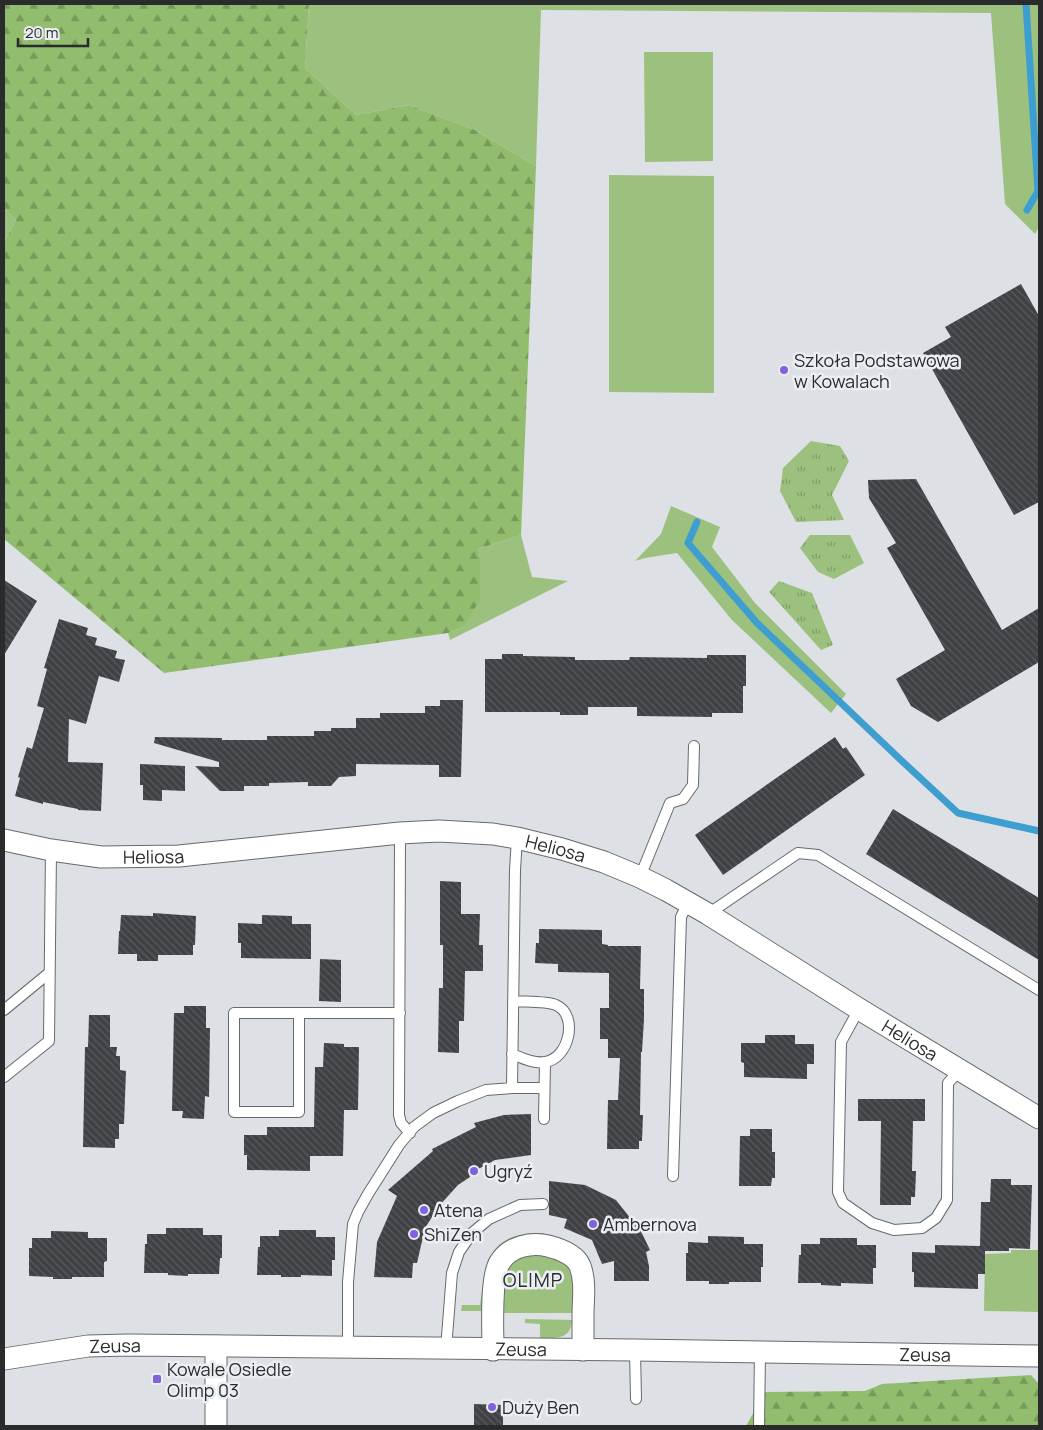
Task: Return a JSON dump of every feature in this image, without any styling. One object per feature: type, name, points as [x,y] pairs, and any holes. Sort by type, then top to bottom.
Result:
[{"type":"street","name":"Heliosa","points":[[4,840],[51,850],[101,857],[179,856],[400,832],[439,831],[493,834],[562,849],[604,862],[640,877],[708,914],[1039,1118]]},
{"type":"street","points":[[493,1350],[493,1292],[500,1262],[512,1250],[527,1245],[554,1248],[572,1255],[579,1264],[584,1279],[583,1350]]},
{"type":"street","name":"Zeusa","points":[[4,1359],[88,1346],[128,1345],[1039,1356]]},
{"type":"street","points":[[216,1346],[216,1426]]},
{"type":"lane","points":[[640,877],[670,803],[683,799],[693,785],[694,746]]},
{"type":"lane","points":[[400,832],[399,1115],[402,1123],[410,1133]]},
{"type":"lane","points":[[512,1088],[517,838]]},
{"type":"lane","points":[[4,1078],[49,1041],[51,850]]},
{"type":"lane","points":[[708,914],[798,853],[818,855],[1039,990]]},
{"type":"lane","points":[[674,1176],[681,917],[688,903]]},
{"type":"lane","points":[[4,1010],[50,973]]},
{"type":"lane","points":[[512,1054],[528,1060],[545,1063],[556,1059],[565,1048],[569,1036],[565,1012],[556,1005],[513,1001]]},
{"type":"lane","points":[[859,1008],[841,1042],[838,1192],[843,1203],[872,1223],[894,1230],[922,1228],[936,1218],[947,1200],[948,1083],[960,1070]]},
{"type":"lane","points":[[299,1013],[299,1112],[234,1112],[234,1013],[299,1013],[400,1013]]},
{"type":"lane","points":[[544,1119],[545,1063]]},
{"type":"lane","points":[[348,1347],[348,1282],[353,1224],[375,1182],[399,1145],[414,1127],[433,1113],[458,1101],[486,1090],[544,1088]]},
{"type":"lane","points":[[446,1349],[452,1273],[459,1252],[472,1233],[489,1218],[520,1205],[543,1204]]},
{"type":"lane","points":[[635,1350],[636,1399]]},
{"type":"lane","points":[[759,1426],[760,1352]]},
{"type":"green space","points":[[4,4],[309,4],[305,68],[356,115],[409,105],[475,130],[536,166],[521,535],[478,549],[480,557],[480,600],[463,627],[448,633],[164,673],[4,539],[4,242],[16,220],[4,208]]},
{"type":"green space","points":[[309,4],[1039,4],[1039,227],[1035,234],[1005,204],[991,13],[541,10],[536,166],[475,130],[409,105],[356,115],[305,68]]},
{"type":"green space","points":[[644,52],[713,52],[713,161],[645,162]]},
{"type":"green space","points":[[609,175],[714,176],[714,393],[609,392]]},
{"type":"green space","points":[[4,208],[16,220],[4,242]]},
{"type":"green space","points":[[811,441],[840,446],[849,461],[832,495],[844,520],[796,522],[780,491],[783,468]]},
{"type":"green space","points":[[671,506],[720,527],[712,547],[755,603],[846,694],[831,713],[732,620],[677,553],[635,561],[661,534]]},
{"type":"green space","points":[[521,535],[532,577],[568,581],[450,640],[448,633],[463,627],[480,557],[478,549]]},
{"type":"green space","points":[[810,535],[850,535],[864,563],[834,579],[818,572],[800,548]]},
{"type":"green space","points":[[779,581],[812,593],[833,645],[821,650],[769,592]]},
{"type":"green space","points":[[544,1233],[544,1239],[517,1241],[487,1311],[461,1311],[462,1305],[480,1305],[488,1264],[498,1246],[516,1236]]},
{"type":"green space","points":[[1011,1250],[1039,1250],[1039,1312],[984,1311],[985,1254],[1011,1253]]},
{"type":"green space","points":[[524,1254],[548,1254],[558,1258],[565,1264],[572,1278],[572,1313],[502,1313],[502,1289],[507,1264]]},
{"type":"green space","points":[[525,1319],[572,1320],[571,1327],[566,1334],[557,1338],[540,1338],[540,1324],[525,1323]]},
{"type":"green space","points":[[1031,1375],[1039,1384],[1039,1426],[746,1426],[765,1392],[865,1391],[882,1384]]},
{"type":"building","points":[[1021,284],[1039,316],[1039,502],[1014,515],[923,353],[951,337],[945,327]]},
{"type":"building","points":[[916,479],[1002,630],[1039,608],[1039,662],[938,722],[911,706],[896,679],[945,650],[887,548],[896,543],[869,498],[868,480]]},
{"type":"building","points":[[4,580],[37,601],[4,655]]},
{"type":"building","points":[[59,619],[88,628],[86,635],[97,638],[95,645],[117,651],[115,658],[125,660],[119,682],[99,676],[86,724],[69,719],[68,762],[103,763],[101,811],[78,810],[43,802],[43,804],[15,796],[20,778],[18,777],[27,747],[32,749],[44,708],[37,706],[47,669],[44,668]]},
{"type":"building","points":[[502,654],[575,657],[575,660],[629,660],[630,657],[707,658],[707,655],[746,655],[746,686],[743,686],[743,713],[712,713],[712,717],[637,716],[637,707],[588,707],[588,715],[560,715],[560,712],[485,712],[485,659],[502,659]]},
{"type":"building","points":[[440,700],[463,700],[461,777],[439,777],[439,765],[356,764],[356,776],[339,777],[331,786],[308,786],[308,782],[269,783],[269,786],[244,786],[244,791],[220,791],[195,766],[219,767],[219,762],[154,743],[155,737],[267,740],[267,736],[314,736],[314,731],[331,731],[331,728],[356,728],[356,718],[380,718],[380,713],[425,713],[425,706],[440,706]]},
{"type":"building","points":[[835,737],[843,749],[846,747],[865,775],[723,875],[695,835]]},
{"type":"building","points":[[140,764],[185,766],[185,791],[162,790],[162,801],[143,800],[143,785],[140,785]]},
{"type":"building","points":[[893,809],[1039,898],[1039,960],[866,854]]},
{"type":"building","points":[[440,881],[461,882],[461,914],[480,914],[479,945],[483,945],[483,971],[465,971],[464,1021],[459,1021],[459,1053],[438,1052],[439,988],[443,988],[443,945],[440,945]]},
{"type":"building","points":[[153,913],[196,916],[193,955],[158,955],[158,961],[137,961],[137,954],[118,954],[121,915],[153,916]]},
{"type":"building","points":[[262,915],[292,916],[292,924],[311,924],[311,959],[241,958],[241,943],[238,943],[238,923],[262,924]]},
{"type":"building","points":[[539,929],[602,930],[602,944],[608,946],[641,946],[640,989],[644,989],[644,1019],[641,1052],[640,1115],[643,1115],[642,1141],[639,1141],[639,1149],[607,1149],[608,1100],[618,1100],[620,1058],[608,1058],[608,1039],[600,1039],[600,1008],[609,1008],[609,973],[558,972],[558,964],[535,963],[536,943],[539,943]]},
{"type":"building","points":[[320,959],[341,960],[341,1002],[319,1001]]},
{"type":"building","points":[[184,1006],[206,1006],[206,1028],[210,1028],[209,1097],[205,1096],[204,1119],[182,1118],[183,1111],[172,1111],[174,1013],[184,1013]]},
{"type":"building","points":[[89,1015],[110,1015],[110,1047],[117,1047],[116,1056],[120,1056],[120,1070],[126,1071],[124,1124],[119,1124],[119,1139],[115,1139],[115,1148],[83,1147],[85,1047],[88,1047]]},
{"type":"building","points":[[765,1035],[795,1035],[795,1044],[814,1044],[814,1064],[807,1064],[807,1079],[744,1077],[744,1063],[741,1062],[741,1043],[765,1043]]},
{"type":"building","points":[[324,1043],[344,1044],[344,1047],[359,1047],[358,1110],[344,1110],[343,1156],[310,1156],[310,1171],[247,1170],[247,1155],[244,1155],[244,1135],[267,1135],[267,1127],[314,1127],[315,1067],[323,1067]]},
{"type":"building","points":[[858,1099],[925,1099],[925,1121],[913,1121],[912,1171],[916,1171],[915,1197],[911,1197],[911,1205],[880,1205],[881,1121],[858,1121]]},
{"type":"building","points":[[531,1114],[531,1155],[495,1160],[469,1174],[470,1177],[458,1185],[439,1206],[425,1228],[417,1263],[413,1263],[412,1278],[374,1277],[377,1242],[397,1196],[388,1190],[433,1151],[432,1149],[476,1127],[474,1123],[504,1115]]},
{"type":"building","points":[[750,1129],[772,1129],[772,1152],[775,1152],[775,1178],[772,1178],[771,1186],[739,1186],[740,1136],[750,1136]]},
{"type":"building","points":[[991,1179],[1011,1179],[1011,1185],[1032,1185],[1030,1249],[1009,1248],[1009,1251],[985,1251],[985,1274],[978,1274],[978,1289],[914,1287],[912,1252],[935,1253],[935,1245],[980,1246],[981,1202],[990,1202]]},
{"type":"building","points":[[549,1181],[585,1185],[616,1200],[635,1224],[637,1223],[650,1250],[646,1252],[649,1266],[649,1281],[614,1281],[614,1261],[602,1264],[592,1240],[564,1228],[567,1219],[549,1215]]},
{"type":"building","points":[[166,1228],[203,1228],[203,1235],[222,1235],[222,1258],[220,1258],[219,1274],[188,1274],[188,1276],[168,1275],[168,1273],[144,1273],[147,1234],[166,1234]]},
{"type":"building","points":[[279,1230],[316,1230],[316,1237],[335,1237],[335,1260],[332,1260],[332,1276],[301,1275],[301,1277],[281,1277],[281,1275],[257,1275],[260,1236],[279,1236]]},
{"type":"building","points":[[51,1231],[88,1232],[88,1238],[107,1238],[107,1261],[104,1262],[104,1277],[53,1279],[53,1277],[29,1276],[29,1248],[32,1248],[32,1238],[51,1238]]},
{"type":"building","points":[[708,1236],[744,1237],[744,1244],[763,1244],[761,1282],[709,1284],[709,1281],[686,1281],[688,1242],[708,1243]]},
{"type":"building","points":[[820,1238],[857,1238],[857,1245],[876,1245],[876,1268],[873,1268],[873,1284],[841,1283],[841,1286],[821,1285],[821,1283],[798,1283],[801,1244],[820,1244]]},
{"type":"building","points":[[474,1404],[503,1405],[503,1426],[474,1426]]},
{"type":"waterway","points":[[1026,4],[1038,191],[1027,210]]},
{"type":"waterway","points":[[697,522],[688,543],[757,623],[958,813],[1039,831]]},
{"type":"place","name":"Szkoła Podstawowa w Kowalach","points":[[784,370]]},
{"type":"place","name":"Ugryź","points":[[474,1171]]},
{"type":"place","name":"Atena","points":[[424,1210]]},
{"type":"place","name":"Ambernova","points":[[593,1224]]},
{"type":"place","name":"ShiZen","points":[[414,1234]]},
{"type":"place","name":"Kowale Osiedle Olimp 03","points":[[157,1379]]},
{"type":"place","name":"Duży Ben","points":[[492,1407]]},
{"type":"district","name":"OLIMP","points":[[533,1280]]}]
